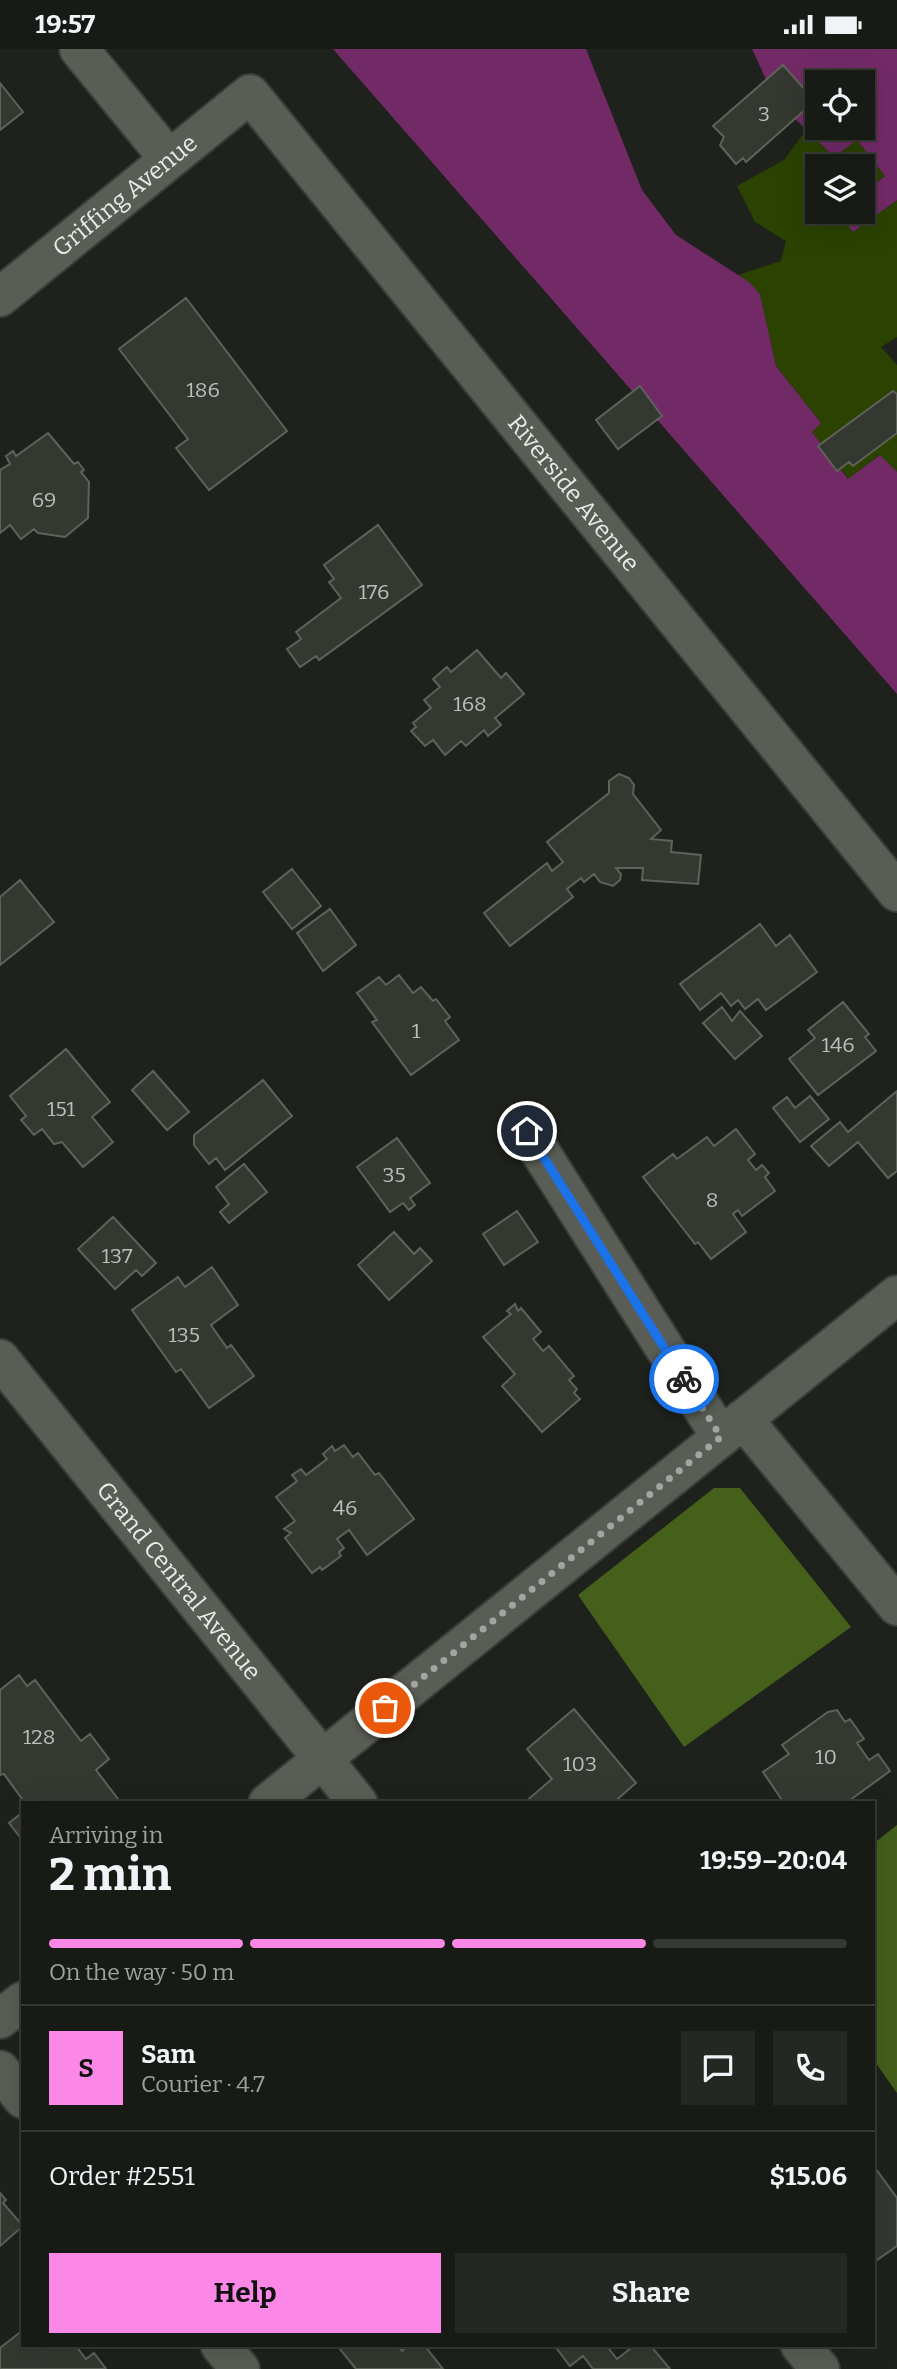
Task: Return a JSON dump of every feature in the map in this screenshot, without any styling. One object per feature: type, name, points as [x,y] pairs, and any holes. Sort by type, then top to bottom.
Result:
[{"type":"street","points":[[79,49],[169,159]]},
{"type":"street","name":"Griffing Avenue","points":[[0,297],[250,94]]},
{"type":"street","name":"Riverside Avenue","points":[[250,94],[897,892]]},
{"type":"street","points":[[527,1131],[732,1428],[897,1606]]},
{"type":"street","points":[[270,1801],[897,1295]]},
{"type":"street","name":"Grand Central Avenue","points":[[0,1359],[356,1801]]},
{"type":"street","points":[[0,2019],[21,2003]]},
{"type":"street","points":[[0,2070],[21,2096]]},
{"type":"street","points":[[222,2347],[240,2369]]},
{"type":"street","points":[[802,2347],[820,2369]]},
{"type":"green space","points":[[805,131],[805,140],[816,140],[831,154],[805,154],[805,224],[848,224],[853,232],[864,224],[875,224],[875,216],[897,200],[897,337],[881,347],[897,365],[897,472],[879,455],[849,479],[812,432],[821,423],[776,366],[760,294],[738,275],[781,261],[786,241],[755,222],[737,186],[784,160]]},
{"type":"green space","points":[[857,140],[868,154],[838,154]]},
{"type":"green space","points":[[875,163],[885,176],[875,184]]},
{"type":"green space","points":[[714,1488],[740,1488],[851,1627],[684,1747],[578,1595]]},
{"type":"green space","points":[[897,1825],[897,2093],[875,2062],[875,1842]]},
{"type":"shaded area","points":[[333,49],[586,49],[642,190],[676,235],[749,282],[760,294],[776,366],[821,423],[812,432],[848,479],[880,455],[897,472],[897,694]]},
{"type":"shaded area","points":[[752,49],[897,49],[897,200],[875,216],[875,184],[885,176],[875,163],[875,154],[868,154],[857,140],[875,140],[875,70],[805,70],[805,128],[775,99]]},
{"type":"shaded area","points":[[817,140],[857,140],[838,154],[831,154]]},
{"type":"shaded area","points":[[847,224],[864,224],[853,232]]},
{"type":"building","points":[[783,65],[805,90],[805,110],[746,162],[743,158],[736,164],[720,145],[724,137],[713,126]]},
{"type":"building","points":[[0,83],[23,112],[0,130]]},
{"type":"building","points":[[186,298],[287,431],[209,490],[176,448],[188,439],[119,349]]},
{"type":"building","points":[[640,386],[662,416],[618,449],[596,420]]},
{"type":"building","points":[[893,391],[897,394],[897,433],[853,466],[849,462],[837,471],[818,446]]},
{"type":"building","points":[[48,433],[74,464],[78,462],[84,470],[81,472],[89,482],[88,518],[65,537],[38,533],[34,529],[21,539],[10,525],[0,533],[0,470],[10,464],[6,456],[13,451],[16,456]]},
{"type":"building","points":[[378,525],[422,585],[319,660],[316,656],[300,667],[287,649],[301,639],[296,632],[341,598],[329,582],[334,579],[324,565]]},
{"type":"building","points":[[477,650],[501,678],[506,673],[524,694],[495,718],[501,725],[488,736],[484,730],[466,746],[461,741],[445,755],[433,740],[425,746],[411,731],[416,727],[413,723],[431,708],[424,700],[440,687],[433,679],[447,667],[451,672]]},
{"type":"building","points":[[619,774],[629,778],[634,785],[633,794],[661,830],[651,839],[672,841],[671,852],[701,855],[698,884],[642,880],[643,868],[616,868],[621,874],[620,880],[613,886],[600,882],[594,874],[584,882],[581,878],[567,889],[573,897],[510,946],[484,913],[547,863],[552,871],[563,862],[547,842],[609,793],[609,781]]},
{"type":"building","points":[[292,869],[321,906],[292,929],[263,892]]},
{"type":"building","points":[[20,880],[54,922],[0,965],[0,897]]},
{"type":"building","points":[[330,909],[356,945],[323,971],[297,933]]},
{"type":"building","points":[[760,924],[776,946],[790,935],[817,972],[766,1010],[758,999],[745,1009],[738,1000],[731,1006],[721,993],[700,1010],[680,984]]},
{"type":"building","points":[[399,975],[413,993],[421,987],[433,1001],[436,999],[450,1017],[445,1021],[459,1040],[411,1075],[372,1022],[377,1020],[357,993],[379,977],[386,985]]},
{"type":"building","points":[[843,1002],[869,1034],[865,1037],[876,1051],[818,1095],[789,1059],[815,1038],[808,1030]]},
{"type":"building","points":[[722,1007],[732,1021],[740,1011],[762,1036],[735,1059],[703,1023]]},
{"type":"building","points":[[66,1049],[110,1102],[92,1117],[113,1142],[83,1167],[62,1142],[54,1144],[42,1129],[34,1135],[21,1120],[26,1116],[10,1096]]},
{"type":"building","points":[[153,1071],[189,1112],[167,1130],[132,1090]]},
{"type":"building","points":[[263,1080],[292,1116],[225,1170],[216,1158],[209,1164],[194,1145],[194,1135]]},
{"type":"building","points":[[897,1091],[897,1171],[888,1178],[858,1142],[829,1166],[811,1146],[840,1122],[848,1132]]},
{"type":"building","points":[[810,1096],[829,1119],[800,1142],[773,1108],[787,1097],[795,1108]]},
{"type":"building","points":[[736,1129],[755,1154],[748,1160],[756,1170],[762,1165],[769,1173],[765,1177],[775,1191],[742,1216],[738,1210],[733,1214],[746,1232],[711,1259],[698,1242],[695,1244],[643,1177],[673,1154],[677,1159],[707,1137],[714,1146]]},
{"type":"building","points":[[397,1138],[430,1183],[410,1198],[415,1205],[409,1210],[403,1203],[390,1212],[357,1167]]},
{"type":"building","points":[[244,1164],[267,1192],[229,1223],[220,1212],[229,1204],[216,1187]]},
{"type":"building","points":[[517,1211],[538,1242],[504,1265],[483,1234]]},
{"type":"building","points":[[113,1217],[156,1263],[142,1276],[136,1270],[115,1289],[78,1249]]},
{"type":"building","points":[[394,1232],[414,1254],[420,1248],[432,1261],[389,1300],[358,1265]]},
{"type":"building","points":[[212,1267],[238,1305],[211,1325],[227,1348],[231,1345],[254,1376],[209,1408],[181,1369],[176,1372],[132,1310],[178,1277],[185,1287]]},
{"type":"building","points":[[515,1304],[518,1311],[521,1308],[541,1332],[533,1339],[543,1351],[549,1346],[574,1376],[569,1380],[577,1389],[574,1393],[580,1399],[542,1432],[502,1386],[515,1374],[483,1337],[511,1314],[507,1311]]},
{"type":"building","points":[[344,1445],[353,1457],[358,1453],[375,1475],[379,1473],[414,1519],[367,1555],[349,1530],[337,1539],[344,1548],[339,1552],[341,1556],[322,1570],[320,1567],[312,1573],[285,1538],[291,1533],[284,1529],[295,1521],[276,1497],[297,1481],[292,1475],[301,1469],[306,1475],[327,1459],[323,1454],[332,1446],[335,1451]]},
{"type":"building","points":[[19,1675],[27,1686],[35,1680],[81,1741],[90,1734],[109,1759],[96,1770],[118,1799],[24,1801],[4,1774],[0,1775],[0,1690]]},
{"type":"building","points":[[574,1709],[636,1783],[615,1801],[526,1801],[552,1779],[527,1749]]},
{"type":"building","points":[[837,1710],[845,1722],[850,1719],[864,1739],[857,1743],[869,1760],[878,1754],[890,1771],[849,1801],[783,1801],[763,1772],[789,1754],[782,1745],[828,1712]]},
{"type":"building","points":[[21,1814],[21,1838],[9,1823]]},
{"type":"building","points":[[875,2168],[897,2198],[897,2246],[877,2260]]},
{"type":"building","points":[[0,2193],[6,2200],[3,2203],[21,2224],[21,2228],[0,2246]]},
{"type":"building","points":[[21,2332],[21,2347],[77,2347],[86,2359],[94,2353],[106,2369],[0,2369],[0,2348]]},
{"type":"building","points":[[399,2347],[402,2351],[407,2347],[426,2347],[443,2369],[356,2369],[339,2348]]},
{"type":"building","points":[[556,2347],[608,2347],[617,2359],[632,2347],[652,2347],[670,2369],[593,2369],[583,2356],[570,2366]]},
{"type":"way so far","points":[[385,1708],[721,1437],[684,1379]]},
{"type":"route","points":[[527,1131],[684,1379]]}]
